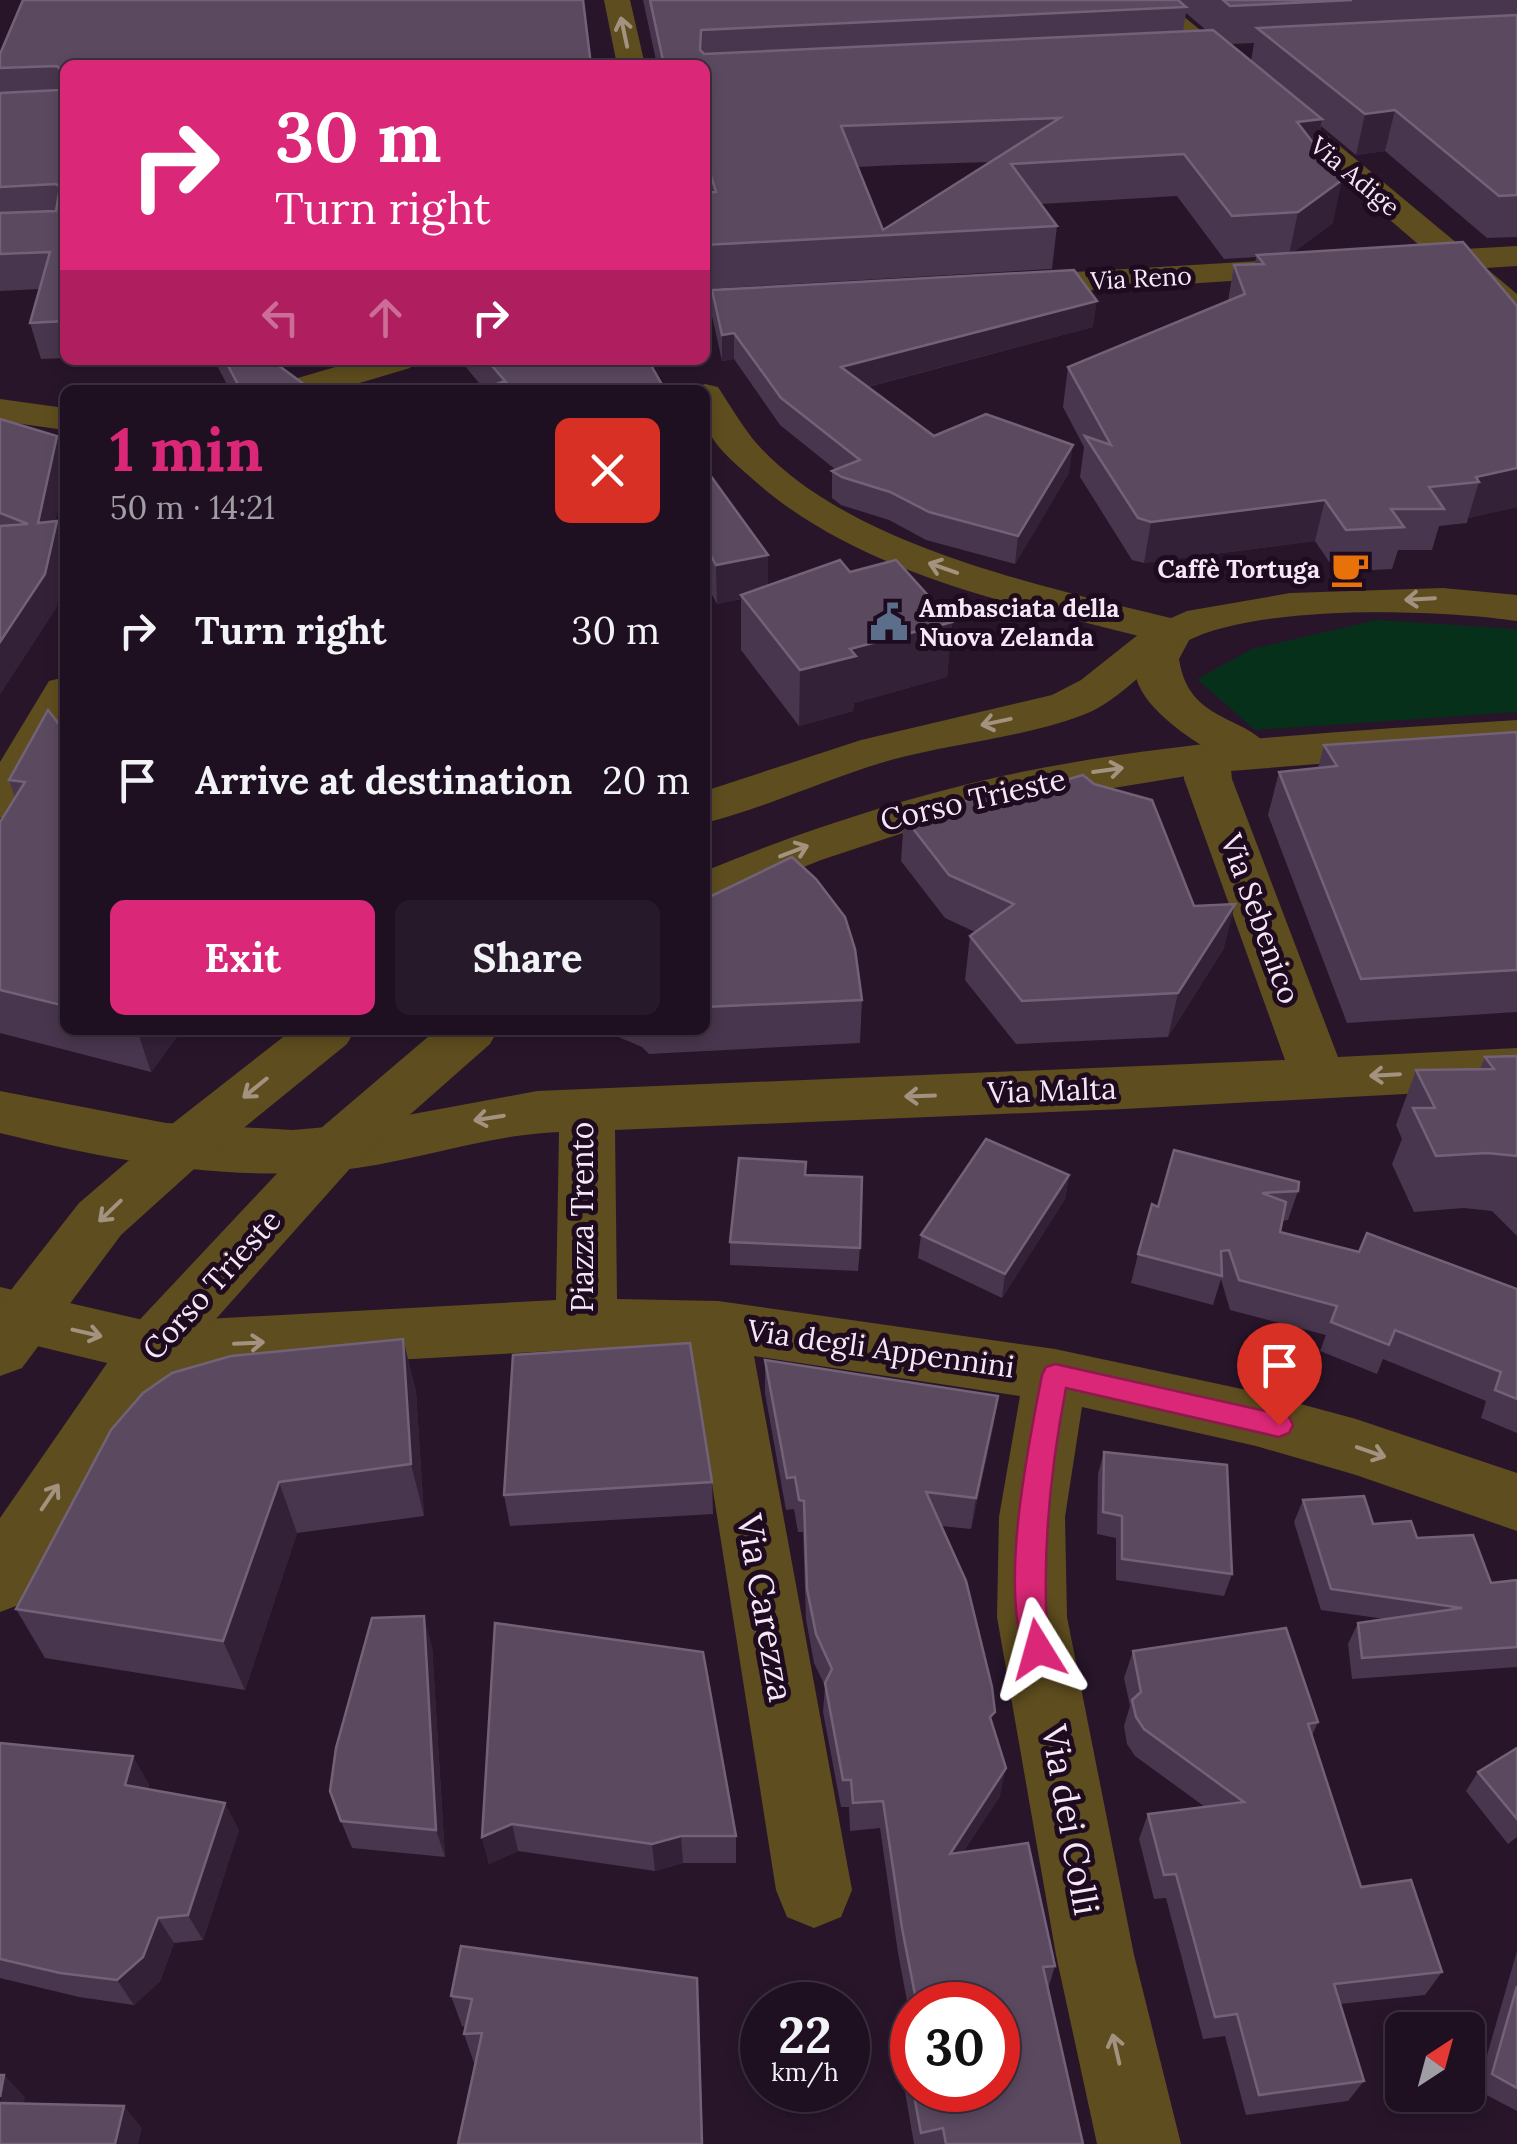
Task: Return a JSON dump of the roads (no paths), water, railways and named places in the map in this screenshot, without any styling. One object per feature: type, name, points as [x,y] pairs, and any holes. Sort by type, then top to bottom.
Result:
[{"type":"street","points":[[617,0],[631,60]]},
{"type":"street","name":"Via Adige","points":[[1148,0],[1517,311]]},
{"type":"street","points":[[1174,60],[1252,56]]},
{"type":"street","name":"Via Reno","points":[[970,288],[1517,256]]},
{"type":"street","points":[[314,385],[380,365]]},
{"type":"street","points":[[710,401],[738,443],[771,476],[868,537],[968,577],[1172,631]]},
{"type":"street","points":[[31,415],[60,431]]},
{"type":"street","points":[[710,806],[882,749],[1069,705],[1103,687],[1172,631],[1225,616],[1444,598],[1517,608]]},
{"type":"street","points":[[1172,631],[1157,659],[1166,689],[1229,755]]},
{"type":"street","points":[[0,803],[60,699]]},
{"type":"street","name":"Corso Trieste","points":[[710,888],[798,849],[948,801],[1100,772],[1229,755],[1517,734]]},
{"type":"street","name":"Via Sebenico","points":[[1229,755],[1208,780],[1320,1079]]},
{"type":"street","points":[[7,1327],[100,1220],[182,1146],[322,1035]]},
{"type":"street","name":"Corso Trieste","points":[[0,1581],[43,1507],[152,1348],[334,1149],[466,1035]]},
{"type":"street","name":"Via Malta","points":[[586,1110],[1517,1068]]},
{"type":"street","name":"Piazza Trento","points":[[0,1112],[182,1146],[334,1149],[496,1116],[586,1110],[586,1324],[152,1348],[7,1327]]},
{"type":"street","name":"Via degli Appennini","points":[[586,1324],[718,1326],[867,1344],[1055,1375],[1256,1419],[1356,1447],[1517,1502]]},
{"type":"street","name":"Via Carezza","points":[[718,1326],[814,1890]]},
{"type":"street","name":"Via dei Colli","points":[[1055,1375],[1032,1517],[1032,1618],[1095,1955],[1140,2144]]},
{"type":"place","name":"Caffè Tortuga","points":[[1350,569]]},
{"type":"place","name":"Ambasciata della Nuova Zelanda","points":[[889,622]]}]
